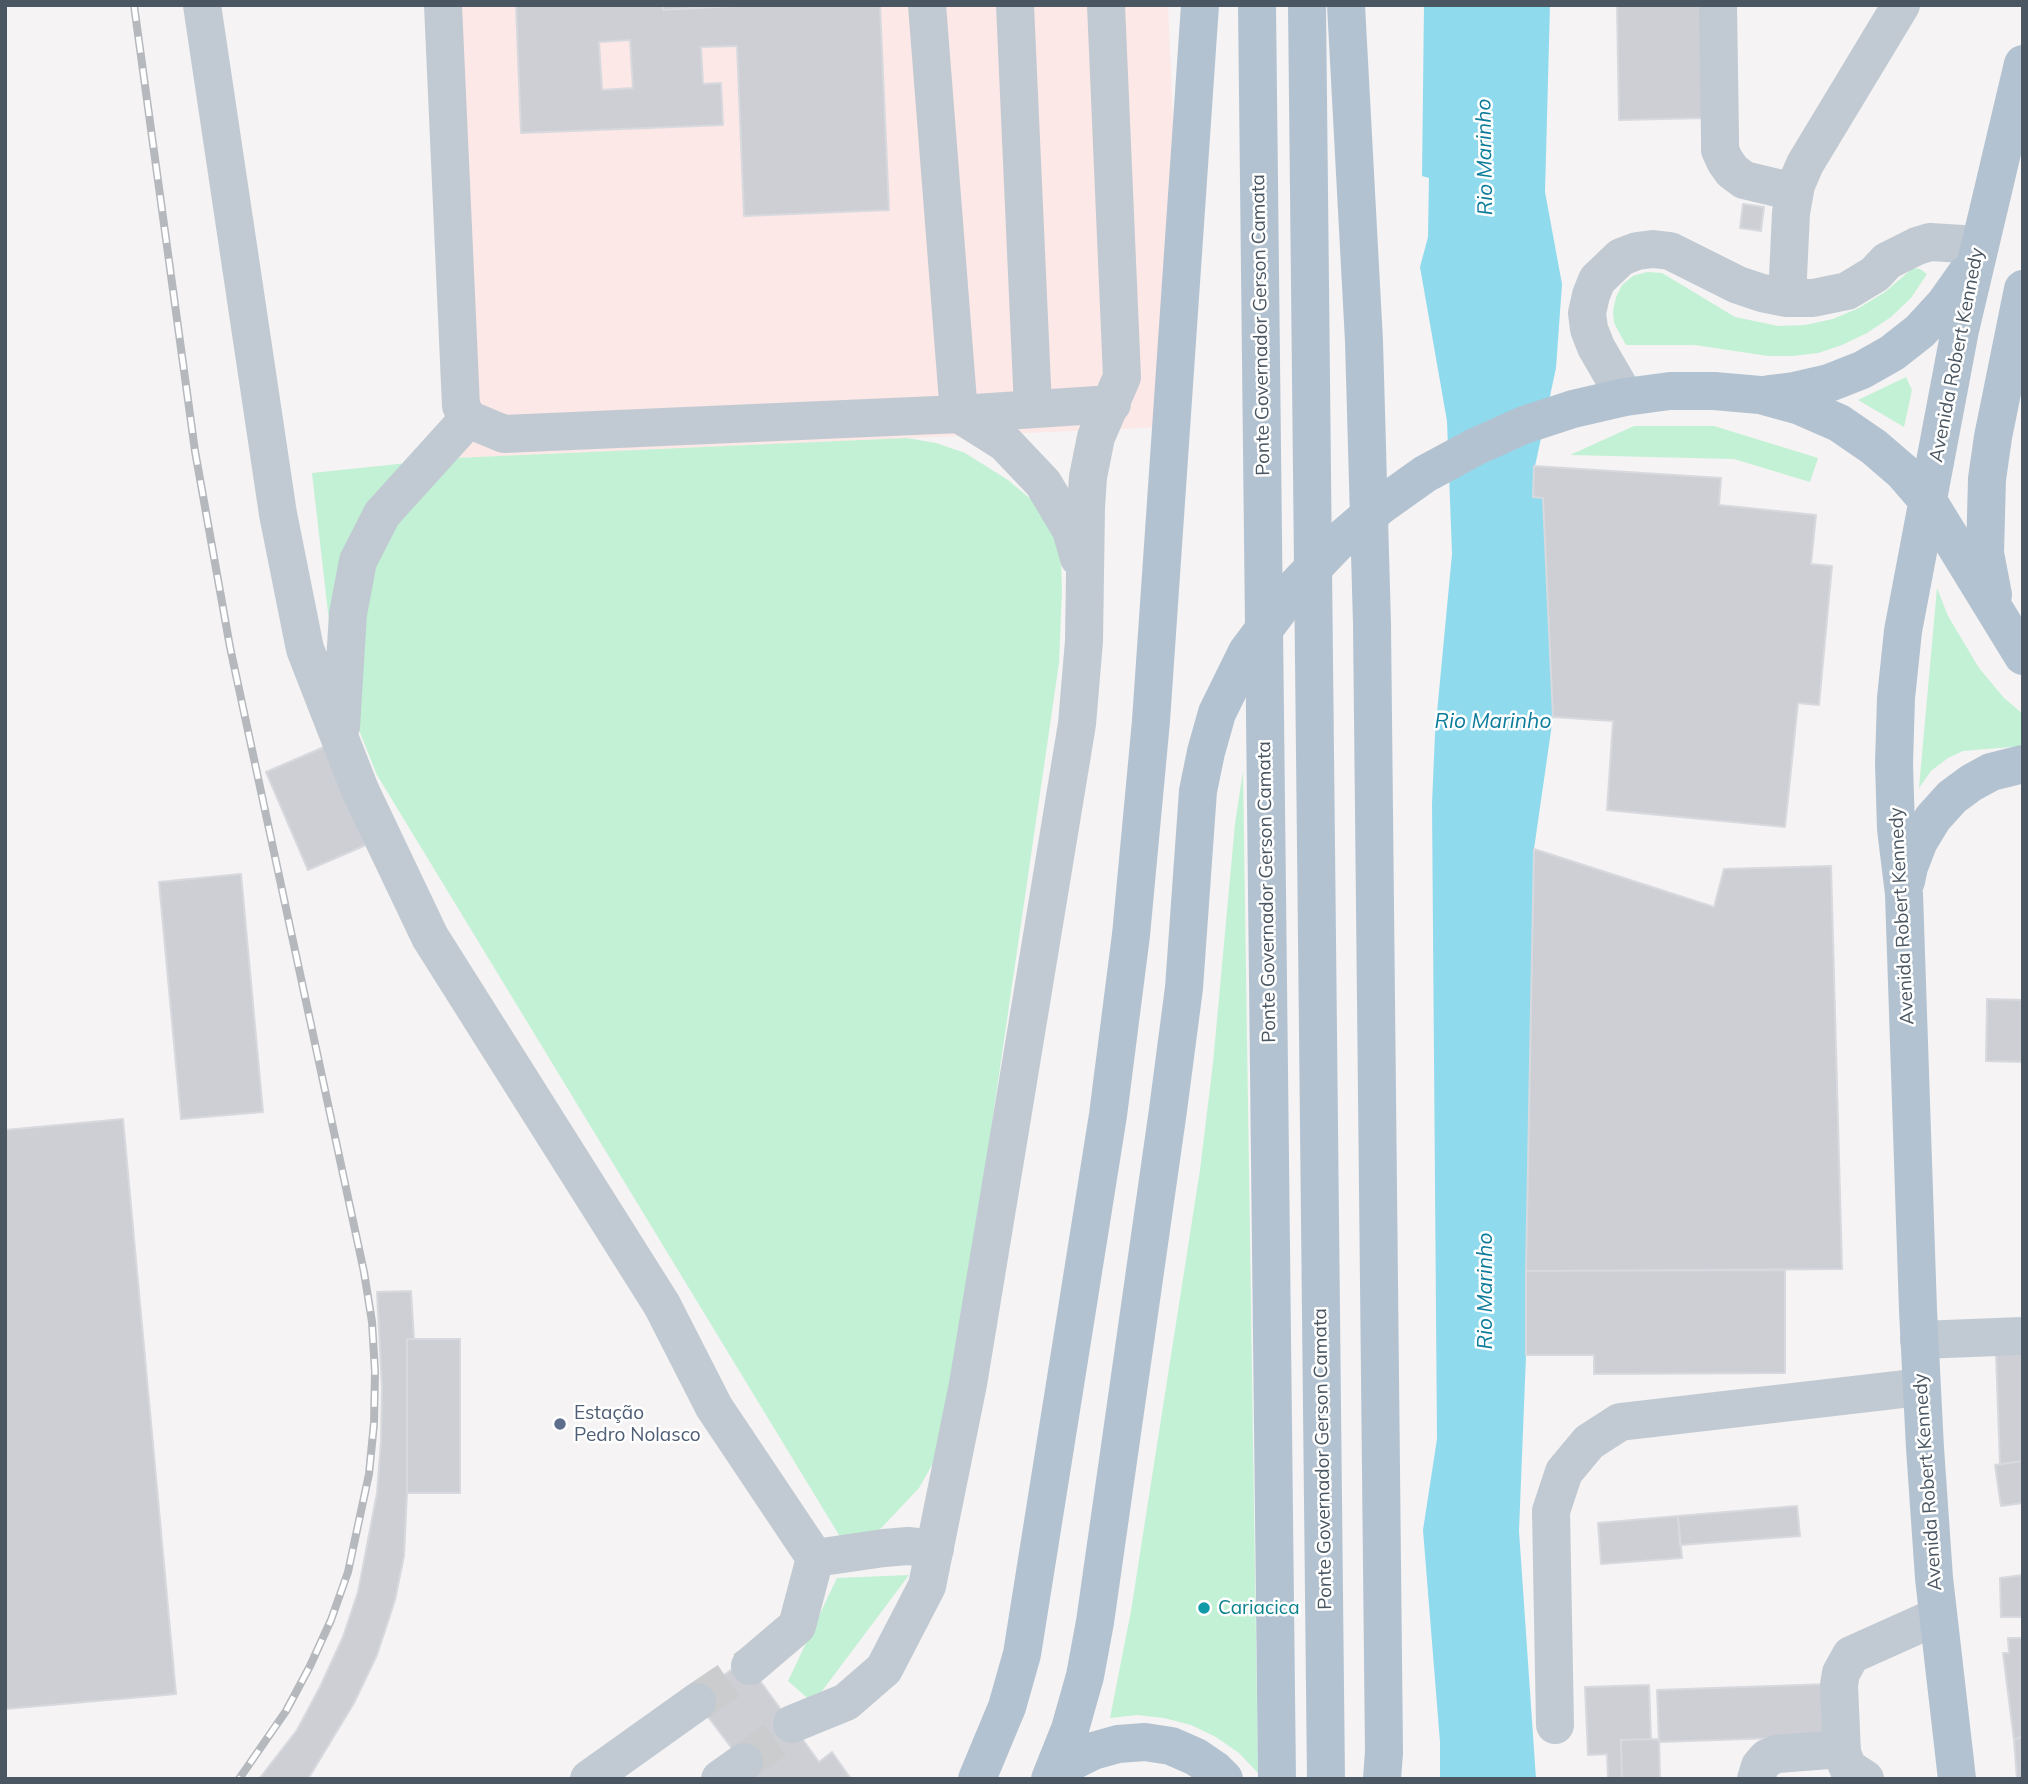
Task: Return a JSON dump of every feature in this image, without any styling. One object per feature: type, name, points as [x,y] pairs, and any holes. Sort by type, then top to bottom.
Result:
[{"type":"main road","points":[[977,1779],[1007,1707],[1022,1654],[1108,1115],[1131,935],[1151,722],[1200,5]]},
{"type":"main road","name":"Ponte Governador Gerson Camata","points":[[1257,5],[1277,1779]]},
{"type":"main road","name":"Ponte Governador Gerson Camata","points":[[1307,5],[1326,1779]]},
{"type":"main road","points":[[1346,5],[1364,341],[1372,624],[1383,1765]]},
{"type":"main road","name":"Avenida Robert Kennedy","points":[[1957,1779],[1938,1616],[1919,1340],[1904,894],[1896,829],[1896,698],[1903,631],[1959,330],[2023,64]]},
{"type":"main road","points":[[1760,395],[1829,383],[1892,353],[1920,331],[1944,305],[1965,276],[1979,245]]},
{"type":"main road","points":[[2018,649],[2000,614],[1990,584],[1985,553],[1985,523],[1993,437],[2023,289]]},
{"type":"main road","points":[[1068,1774],[1070,1729],[1085,1676],[1095,1622],[1173,1069],[1188,936],[1198,791],[1217,713],[1234,676],[1264,628],[1298,584],[1337,543],[1380,506],[1426,474],[1475,447],[1524,425],[1573,409],[1625,397],[1670,391],[1760,395],[1800,406],[1839,423],[1874,447],[1903,472],[1928,501],[2018,649]]},
{"type":"main road","points":[[1904,894],[1909,867],[1919,841],[1933,818],[1952,797],[1991,772],[2023,764]]},
{"type":"main road","points":[[1068,1774],[1093,1751],[1118,1744],[1145,1742],[1171,1746],[1196,1757],[1224,1779]]},
{"type":"lane","points":[[202,5],[278,514],[305,649],[360,790],[430,937],[662,1305],[714,1407],[815,1558],[797,1626],[750,1667]]},
{"type":"lane","points":[[443,5],[461,406],[468,419],[505,434],[958,414],[1112,404]]},
{"type":"lane","points":[[927,5],[958,414]]},
{"type":"lane","points":[[1015,5],[1033,408]]},
{"type":"lane","points":[[792,1724],[846,1702],[884,1669],[927,1586],[968,1384],[1077,724],[1084,641],[1088,477],[1096,437],[1122,377],[1106,5]]},
{"type":"lane","points":[[1718,5],[1720,150],[1732,171],[1744,180],[1794,192]]},
{"type":"lane","points":[[1787,298],[1794,192],[1805,164],[1901,5]]},
{"type":"lane","points":[[1625,397],[1596,347],[1589,329],[1587,313],[1597,281],[1621,257],[1653,249],[1670,251],[1738,285],[1762,293],[1787,298],[1813,298],[1847,291],[1875,274],[1887,261],[1917,246],[1930,242],[1979,245]]},
{"type":"lane","points":[[958,414],[1005,443],[1043,483],[1071,530],[1085,580]]},
{"type":"lane","points":[[340,738],[348,614],[358,561],[382,514],[468,419]]},
{"type":"lane","points":[[1919,1340],[2023,1336]]},
{"type":"lane","points":[[1555,1725],[1551,1511],[1564,1472],[1589,1442],[1620,1422],[1922,1387]]},
{"type":"lane","points":[[815,1558],[908,1546],[935,1549]]},
{"type":"lane","points":[[1865,1779],[1848,1768],[1842,1749],[1839,1685],[1841,1673],[1851,1655],[1938,1616]]},
{"type":"lane","points":[[589,1779],[697,1702]]},
{"type":"lane","points":[[1756,1779],[1760,1766],[1767,1758],[1777,1754],[1842,1749]]},
{"type":"shaded area","points":[[435,5],[1168,5],[1186,426],[455,458]]},
{"type":"green space","points":[[1913,268],[1927,274],[1911,298],[1891,317],[1867,333],[1818,353],[1768,356],[1695,345],[1626,345],[1614,323],[1613,311],[1622,285],[1633,276],[1647,272],[1662,273],[1735,317],[1778,326],[1805,325],[1833,319],[1859,308],[1885,292]]},
{"type":"green space","points":[[1906,377],[1912,390],[1904,427],[1858,400]]},
{"type":"green space","points":[[1634,426],[1714,426],[1818,458],[1810,482],[1734,459],[1570,455]]},
{"type":"green space","points":[[907,438],[936,443],[965,453],[1008,480],[1033,501],[1051,528],[1061,559],[1059,663],[950,1411],[940,1451],[919,1488],[853,1558],[377,775],[347,700],[329,621],[312,473],[455,458]]},
{"type":"green space","points":[[1937,588],[1948,616],[1979,668],[2004,698],[2023,714],[2023,746],[1963,751],[1931,771],[1919,788]]},
{"type":"green space","points":[[1243,771],[1258,1773],[1239,1753],[1216,1737],[1191,1725],[1137,1715],[1110,1718],[1131,1611],[1200,1170],[1213,1063],[1235,824]]},
{"type":"green space","points":[[909,1575],[813,1703],[788,1681],[837,1578]]},
{"type":"water","name":"Rio Marinho","points":[[1424,5],[1550,5],[1545,192],[1562,284],[1556,368],[1535,466],[1533,497],[1543,498],[1553,717],[1534,849],[1526,1355],[1519,1531],[1536,1779],[1440,1779],[1440,1742],[1423,1530],[1437,1439],[1432,804],[1435,734],[1452,554],[1447,421],[1420,267],[1428,237],[1429,178],[1422,176]]},
{"type":"building","points":[[516,5],[663,5],[663,10],[735,5],[880,5],[889,210],[744,216],[737,46],[701,47],[703,84],[721,83],[723,125],[521,133]],"holes":[[[630,40],[633,88],[602,90],[599,42]]]},
{"type":"building","points":[[663,5],[735,5],[735,6],[663,10]]},
{"type":"building","points":[[1617,5],[1704,5],[1706,118],[1619,120]]},
{"type":"building","points":[[1743,204],[1764,207],[1761,231],[1740,228]]},
{"type":"building","points":[[1534,466],[1721,478],[1719,505],[1816,515],[1811,564],[1832,566],[1819,705],[1798,703],[1785,827],[1607,810],[1613,721],[1553,717],[1543,498],[1533,497]]},
{"type":"building","points":[[324,747],[366,845],[308,870],[266,772]]},
{"type":"building","points":[[1534,849],[1714,907],[1724,869],[1831,866],[1842,1269],[1526,1271]]},
{"type":"building","points":[[241,874],[263,1112],[181,1119],[159,882]]},
{"type":"building","points":[[1987,999],[2023,1000],[2023,1062],[1986,1061]]},
{"type":"building","points":[[123,1119],[176,1694],[5,1709],[5,1130]]},
{"type":"building","points":[[1785,1270],[1785,1373],[1594,1374],[1594,1355],[1526,1355],[1526,1271]]},
{"type":"building","points":[[411,1291],[414,1339],[407,1339],[407,1493],[404,1556],[395,1600],[377,1655],[354,1703],[308,1779],[259,1779],[297,1730],[320,1687],[343,1637],[358,1592],[377,1493],[381,1441],[382,1388],[377,1292]]},
{"type":"building","points":[[407,1339],[460,1339],[460,1493],[407,1493]]},
{"type":"building","points":[[2023,1354],[2023,1461],[2000,1464],[1996,1355]]},
{"type":"building","points":[[2023,1461],[2023,1503],[2001,1506],[1995,1465]]},
{"type":"building","points":[[1797,1506],[1800,1536],[1680,1545],[1678,1516]]},
{"type":"building","points":[[1678,1516],[1682,1558],[1601,1564],[1598,1523]]},
{"type":"building","points":[[2023,1575],[2023,1617],[2001,1617],[2000,1578]]},
{"type":"building","points":[[2008,1638],[2023,1638],[2023,1736],[2014,1740],[2003,1653],[2009,1653]]},
{"type":"building","points":[[745,1660],[819,1762],[832,1752],[851,1779],[755,1779],[693,1697]]},
{"type":"building","points":[[1830,1684],[1832,1736],[1659,1742],[1657,1690]]},
{"type":"building","points":[[1649,1685],[1651,1739],[1621,1740],[1622,1779],[1608,1779],[1607,1754],[1588,1755],[1585,1687]]},
{"type":"building","points":[[2023,1736],[2023,1779],[2017,1779],[2014,1740]]},
{"type":"building","points":[[1659,1739],[1660,1779],[1622,1779],[1621,1740]]},
{"type":"tunnel","points":[[697,1702],[750,1666]]},
{"type":"tunnel","points":[[744,1762],[792,1724]]},
{"type":"railway","points":[[134,5],[195,451],[230,647],[364,1272],[372,1322],[375,1372],[369,1474],[348,1572],[331,1620],[310,1666],[286,1711],[239,1779]]},
{"type":"place","name":"Estação Pedro Nolasco","points":[[560,1424]]},
{"type":"place","name":"Cariacica","points":[[1204,1608]]}]
